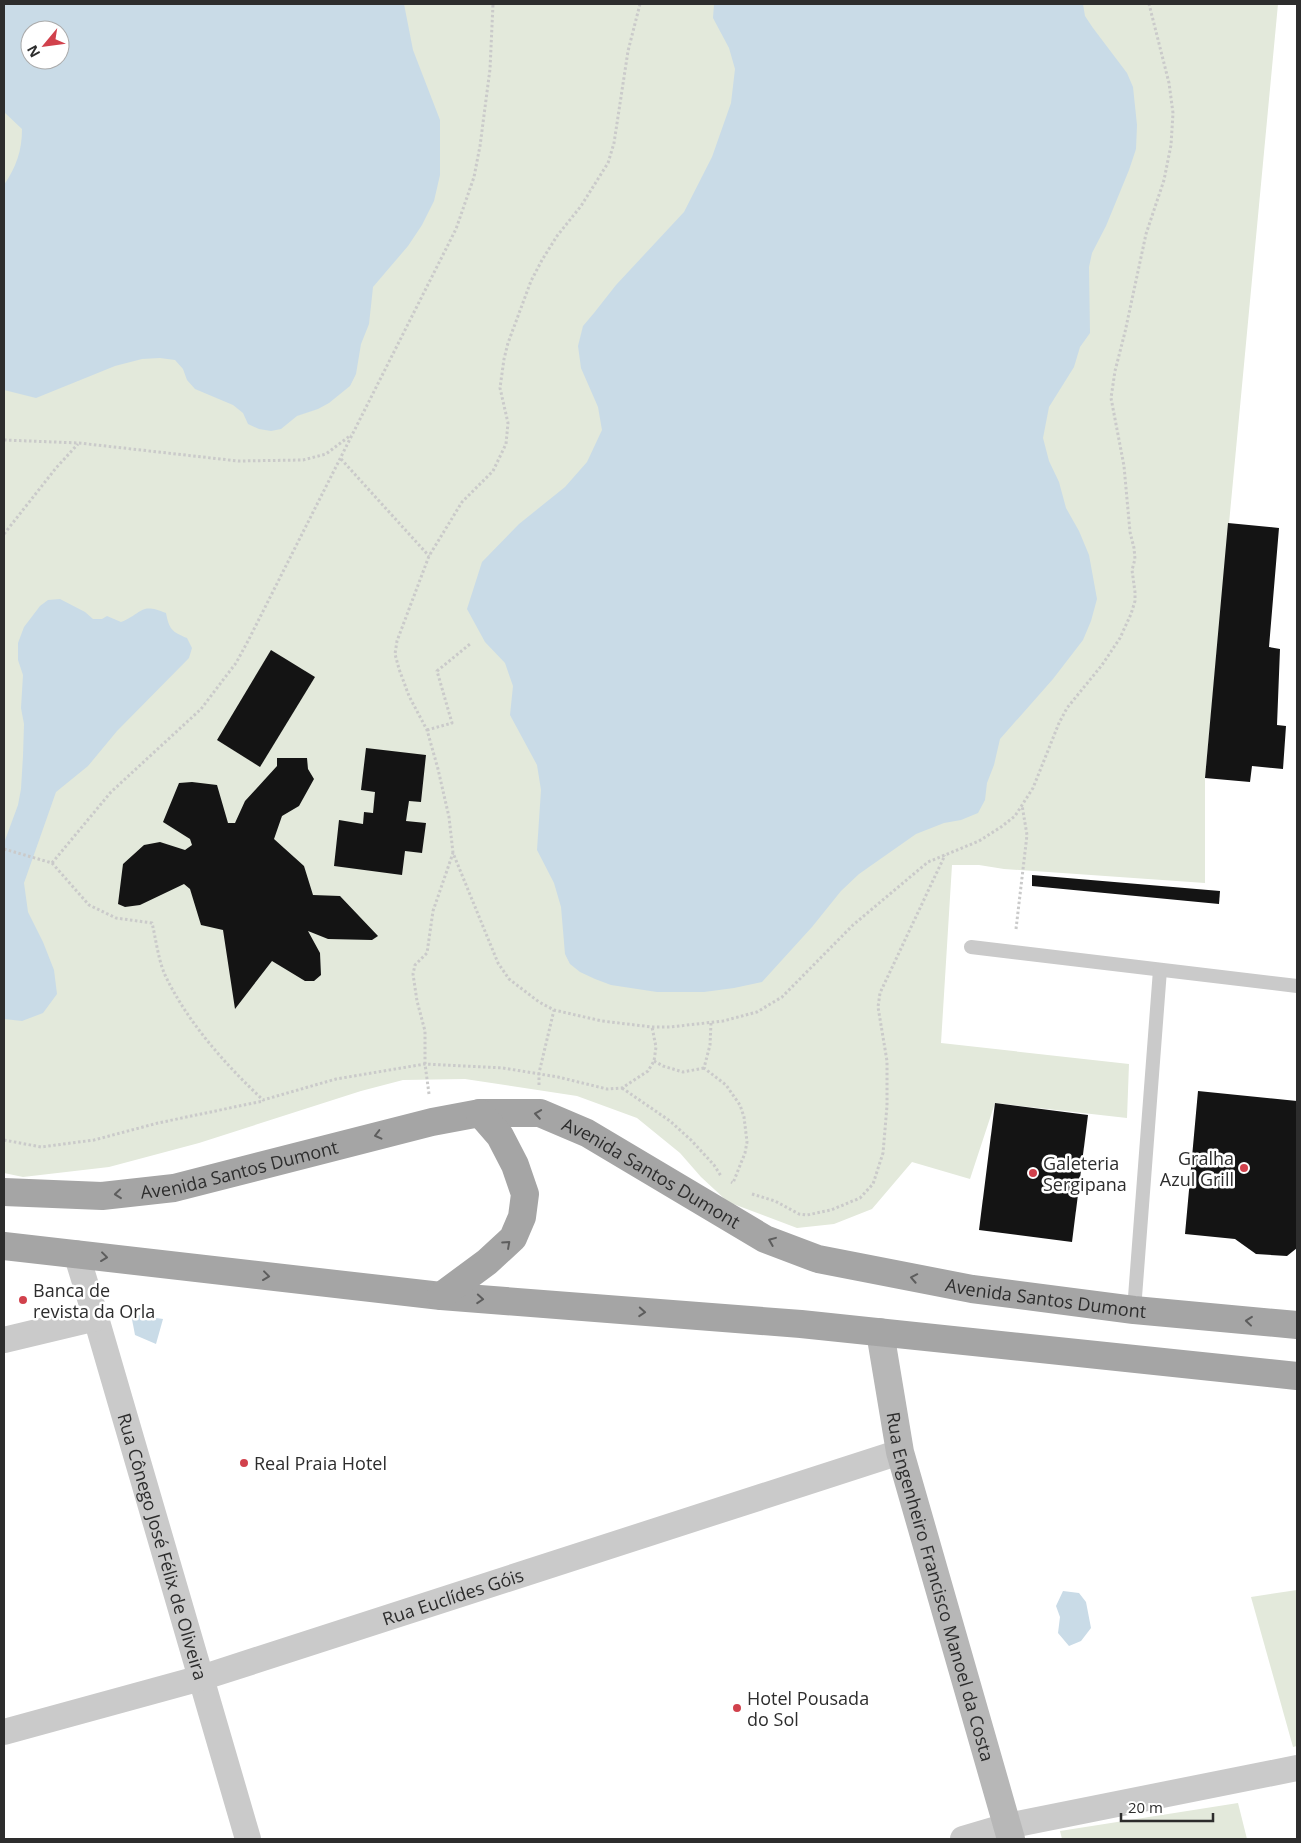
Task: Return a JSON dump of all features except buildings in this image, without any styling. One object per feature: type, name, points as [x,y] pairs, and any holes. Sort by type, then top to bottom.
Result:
[{"type":"main road","name":"Avenida Santos Dumont","points":[[4,1192],[102,1196],[174,1188],[432,1122],[480,1114],[540,1113],[587,1133],[765,1239],[818,1259],[972,1289],[1134,1310],[1297,1326]]},
{"type":"main road","points":[[441,1296],[487,1262],[513,1238],[522,1217],[525,1194],[515,1165],[500,1136],[480,1114]]},
{"type":"main road","points":[[4,1246],[441,1296],[801,1324],[1297,1376]]},
{"type":"street","name":"Rua Cônego José Félix de Oliveira","points":[[76,1253],[248,1839]]},
{"type":"street","points":[[4,1340],[96,1318]]},
{"type":"street","name":"Rua Engenheiro Francisco Manoel da Costa","points":[[880,1332],[900,1452],[1009,1833]]},
{"type":"street","name":"Rua Euclídes Góis","points":[[4,1732],[201,1678],[900,1452]]},
{"type":"street","points":[[963,1839],[1009,1833],[1297,1768]]},
{"type":"lane","points":[[971,947],[1297,986]]},
{"type":"lane","points":[[1134,1310],[1160,970]]},
{"type":"path","points":[[52,863],[111,792],[186,724],[215,692],[248,641],[456,229],[474,177],[490,69],[493,4]]},
{"type":"path","points":[[640,4],[628,51],[614,143],[608,162],[581,206],[557,236],[542,260],[531,281],[508,343],[502,367],[500,388],[508,423],[506,444],[493,472],[469,493],[462,502],[429,556],[397,641],[395,654],[404,683],[427,730],[449,817],[453,852],[498,963],[509,979],[539,1002],[554,1010],[602,1021],[652,1027],[697,1025],[757,1012],[782,997],[873,907],[928,862],[979,840],[1002,827],[1015,816],[1033,788],[1067,708],[1102,665],[1129,621],[1135,601],[1132,570],[1135,559],[1130,532],[1124,466],[1112,398],[1115,371],[1146,234],[1164,180],[1171,145],[1172,113],[1169,83],[1149,4]]},
{"type":"path","points":[[4,440],[79,443],[238,461],[304,460],[326,454],[351,435]]},
{"type":"path","points":[[4,534],[56,468],[79,443]]},
{"type":"path","points":[[340,459],[429,556]]},
{"type":"path","points":[[427,730],[452,723],[437,671],[470,644]]},
{"type":"path","points":[[1014,952],[1028,835],[1022,805]]},
{"type":"path","points":[[4,849],[52,863],[89,906],[116,918],[152,923],[164,974],[185,1008],[227,1065],[263,1100]]},
{"type":"path","points":[[432,1122],[425,1064],[425,1031],[413,974],[415,964],[427,953],[433,911],[453,852]]},
{"type":"path","points":[[747,1192],[775,1201],[799,1214],[807,1215],[831,1210],[860,1198],[873,1184],[884,1153],[887,1106],[887,1061],[878,1007],[880,993],[946,854]]},
{"type":"path","points":[[540,1113],[539,1073],[554,1010]]},
{"type":"path","points":[[704,1068],[710,1045],[711,1022]]},
{"type":"path","points":[[4,1140],[41,1147],[94,1140],[263,1100],[336,1079],[425,1064],[503,1068],[539,1073],[607,1089],[622,1088],[648,1071],[654,1061],[656,1047],[652,1027]]},
{"type":"path","points":[[654,1061],[683,1072],[704,1068],[726,1085],[740,1105],[744,1116],[747,1142],[745,1153],[733,1182]]},
{"type":"path","points":[[622,1088],[670,1121],[691,1140],[714,1165],[720,1175],[740,1188]]},
{"type":"shaded area","points":[[4,4],[1278,4],[1205,778],[1205,883],[1004,869],[979,865],[952,865],[941,1043],[1129,1064],[1127,1118],[995,1103],[970,1179],[912,1162],[872,1209],[834,1224],[797,1228],[728,1202],[701,1177],[680,1153],[637,1118],[577,1096],[465,1079],[403,1080],[361,1091],[199,1143],[109,1167],[23,1177],[4,1173]]},
{"type":"shaded area","points":[[1297,1590],[1297,1746],[1293,1747],[1251,1597]]},
{"type":"shaded area","points":[[1238,1803],[1247,1839],[1062,1839],[1060,1831]]},
{"type":"water","points":[[4,4],[404,4],[413,50],[440,120],[440,175],[434,201],[422,225],[408,246],[373,287],[369,324],[361,344],[356,374],[350,386],[329,403],[297,416],[281,429],[271,431],[259,429],[248,424],[243,413],[233,405],[195,389],[175,360],[160,358],[142,359],[115,366],[36,398],[4,390],[4,185],[18,158],[22,129],[4,112]]},
{"type":"water","points":[[714,4],[1083,4],[1085,16],[1127,73],[1133,87],[1137,125],[1136,149],[1106,226],[1092,253],[1089,267],[1090,333],[1080,347],[1074,367],[1049,407],[1043,438],[1066,508],[1079,531],[1089,555],[1097,599],[1083,640],[1053,679],[1000,739],[994,765],[987,783],[985,800],[978,813],[916,834],[859,874],[841,891],[812,927],[762,982],[704,992],[657,992],[611,985],[595,979],[580,972],[570,964],[565,954],[561,907],[554,883],[537,850],[541,790],[537,765],[510,715],[513,686],[505,663],[485,642],[467,609],[482,562],[519,524],[565,487],[587,462],[602,430],[598,407],[581,368],[578,346],[583,326],[616,285],[684,212],[712,157],[731,103],[735,69],[729,48],[713,18]]},
{"type":"water","points":[[60,599],[85,612],[93,619],[102,619],[107,616],[121,622],[142,610],[151,608],[158,610],[166,613],[168,623],[172,629],[187,638],[192,648],[189,658],[117,731],[88,766],[56,792],[24,883],[28,912],[54,970],[57,994],[43,1013],[22,1021],[4,1019],[4,843],[18,805],[23,756],[24,724],[21,708],[23,675],[18,660],[18,643],[24,627],[40,606],[48,600]]},
{"type":"water","points":[[131,1314],[163,1319],[156,1344],[135,1335]]},
{"type":"water","points":[[1063,1591],[1079,1593],[1086,1602],[1091,1628],[1081,1641],[1069,1646],[1058,1633],[1060,1617],[1056,1606]]},
{"type":"place","name":"Gralha Azul Grill","points":[[1244,1168]]},
{"type":"place","name":"Galeteria Sergipana","points":[[1033,1173]]},
{"type":"place","name":"Banca de revista da Orla","points":[[23,1300]]},
{"type":"place","name":"Real Praia Hotel","points":[[244,1463]]},
{"type":"place","name":"Hotel Pousada do Sol","points":[[737,1708]]}]
